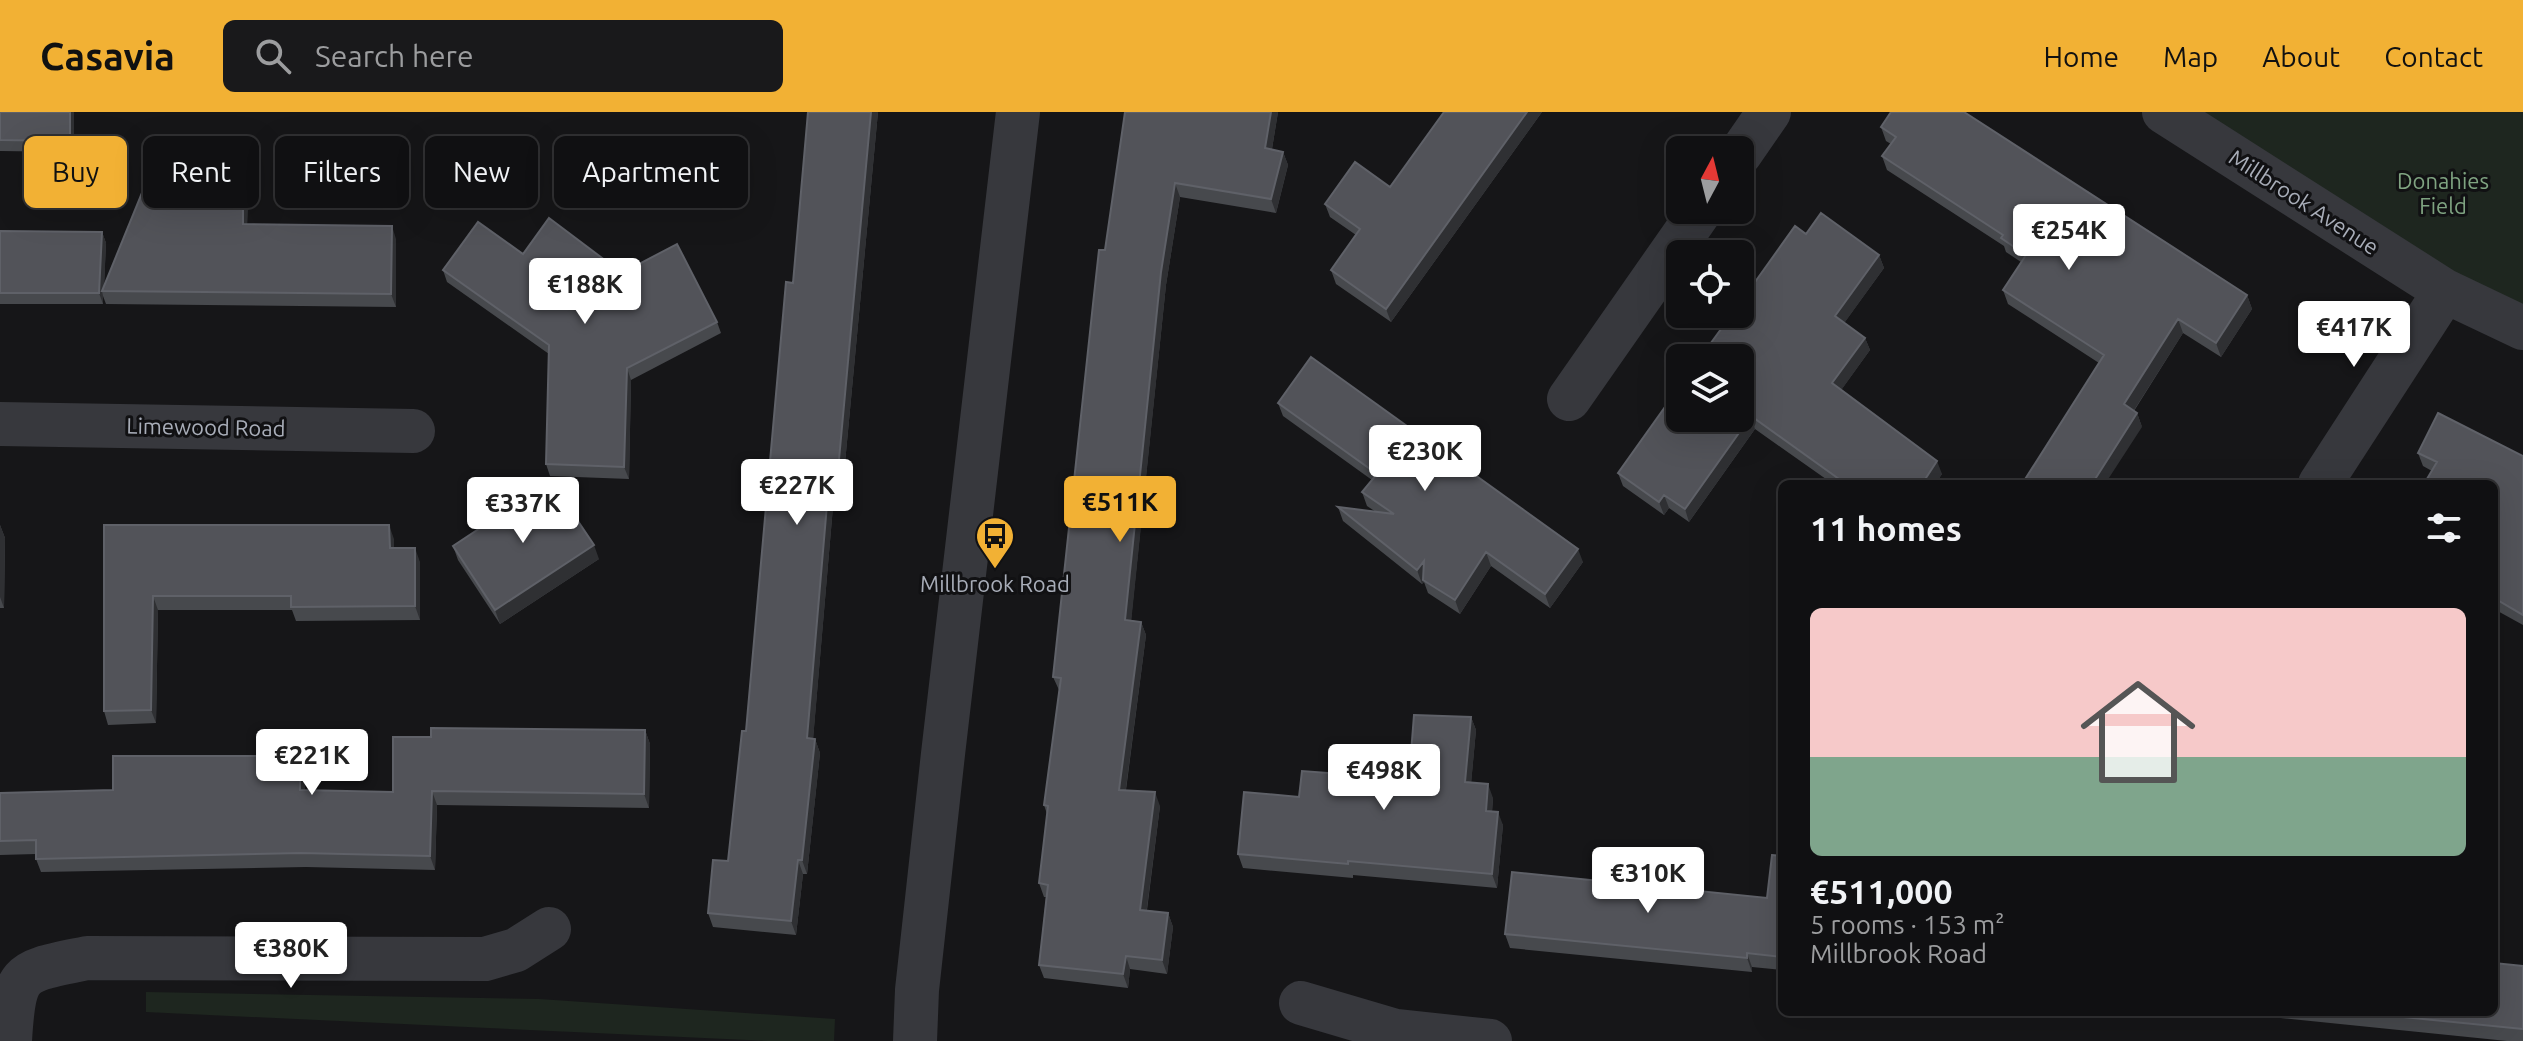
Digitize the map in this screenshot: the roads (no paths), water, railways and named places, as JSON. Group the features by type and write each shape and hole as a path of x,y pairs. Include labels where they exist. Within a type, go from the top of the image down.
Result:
{"street":[{"path":"915,1041 917,990 941,770 1018,112"},
{"path":"1752,136 1769,112"},
{"name":"Millbrook Avenue","path":"2164,112 2445,291 2523,328"},
{"path":"1569,399 1691,224"},
{"path":"2323,480 2445,291"},
{"name":"Limewood Road","path":"0,424 413,431"},
{"path":"10,1041 14,989 30,970 87,958 485,959 516,950 549,929"},
{"path":"1301,1003 1396,1031 1490,1041"}],"place":[{"name":"Millbrook Road","path":"995,570"}],"park label":[{"name":"Donahies Field","path":"2443,194"}]}
